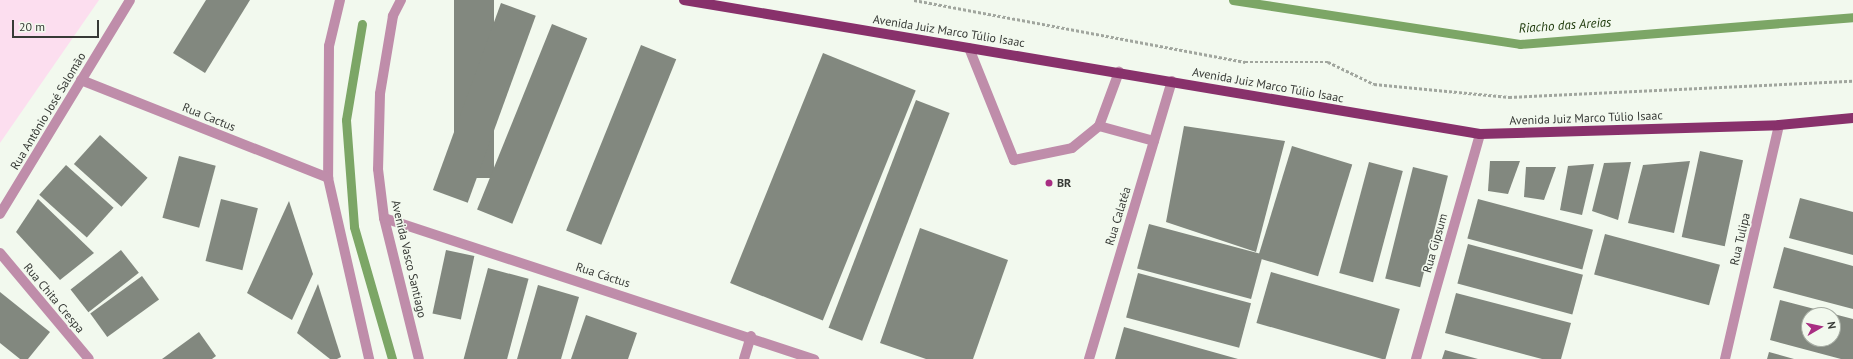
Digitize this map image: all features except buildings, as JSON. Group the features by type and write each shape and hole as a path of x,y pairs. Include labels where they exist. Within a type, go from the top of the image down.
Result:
{"main road":[{"name":"Avenida Juiz Marco Túlio Isaac","path":"684,0 1119,72 1480,134 1779,125 1853,118"}],"street":[{"name":"Rua Antônio José Salomão","path":"0,214 130,0"},
{"path":"340,0 329,46 328,178 369,359"},
{"name":"Avenida Vasco Santiago","path":"401,0 393,16 380,94 378,169 384,218 419,359"},
{"path":"970,48 1014,160 1072,148 1099,126 1119,72"},
{"name":"Rua Cactus","path":"81,80 328,178"},
{"name":"Rua Calatéa","path":"1089,359 1172,81"},
{"name":"Rua Tulipa","path":"1726,359 1779,125"},
{"path":"1099,126 1154,141"},
{"name":"Rua Gipsum","path":"1416,359 1480,134"},
{"name":"Rua Cáctus","path":"384,218 751,336 814,359"},
{"name":"Rua Chita Crespa","path":"0,253 89,359"},
{"path":"744,359 751,336"}],"path":[{"path":"914,0 1245,62 1328,62 1374,84 1509,97 1853,81"}],"shaded area":[{"path":"0,0 99,0 0,143"}],"waterway":[{"name":"Riacho das Areias","path":"1233,0 1520,44 1853,17"},
{"path":"362,24 346,120 354,227 392,359"}],"place":[{"name":"BR","path":"1049,183"}]}
